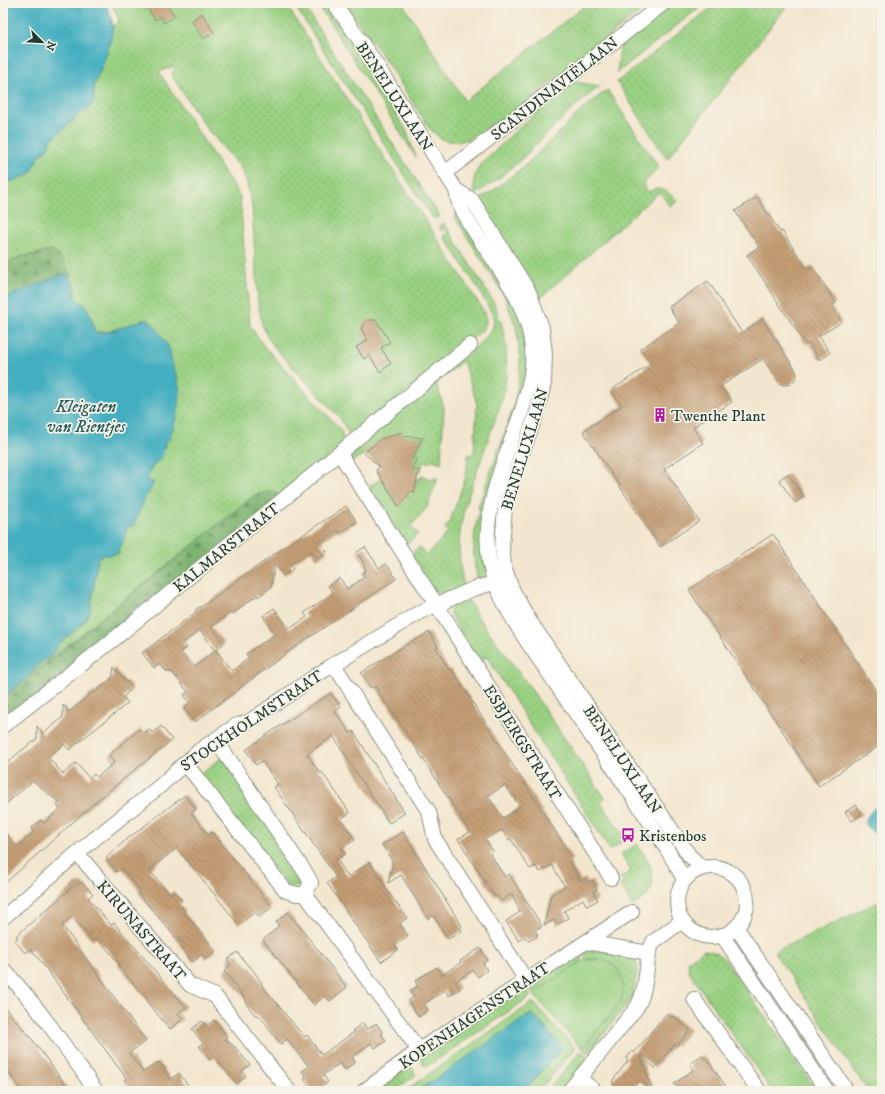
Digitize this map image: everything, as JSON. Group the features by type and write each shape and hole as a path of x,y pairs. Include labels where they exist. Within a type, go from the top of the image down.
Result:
{"street":[{"name":"BENELUXLAAN","path":"334,3 372,58 456,190 472,200 529,292 542,328 545,353 544,383 536,412 511,483 505,507 502,547 504,565 502,581 523,634 653,828 675,862 684,880"},
{"name":"SCANDINAVIËLAAN","path":"445,173 664,3"},
{"name":"KALMARSTRAAT","path":"3,726 113,640 340,454 470,345"},
{"path":"340,454 437,604"},
{"name":"BENELUXLAAN","path":"502,581 510,588 528,620 689,855 702,868"},
{"name":"STOCKHOLMSTRAAT","path":"3,918 77,853 160,786 185,763 235,726 250,721 334,665 420,612 472,589 502,581"},
{"name":"ESBJERGSTRAAT","path":"437,604 611,878"},
{"path":"334,665 430,812 435,839 526,980"},
{"path":"216,740 307,875 311,883 305,894"},
{"path":"185,763 286,891 297,894 305,894"},
{"name":"KIRUNASTRAAT","path":"77,853 190,985 215,996 289,1091"},
{"path":"715,866 727,870 735,875 743,884 746,891 747,903 744,916 736,927 722,935 709,937 698,934 685,925 678,911 677,896 684,880 687,876 702,868 715,866"},
{"path":"305,894 419,1050"},
{"name":"KOPENHAGENSTRAAT","path":"364,1091 419,1050 632,912"},
{"path":"569,1091 637,1007 641,1000 649,953 653,942 682,921"},
{"path":"736,927 847,1091"},
{"path":"722,935 827,1091"},
{"path":"586,942 649,953"},
{"path":"3,969 18,985 69,1051 96,1091"},
{"path":"694,999 760,1091"},
{"path":"579,1078 595,1091"}],"green space":[{"path":"111,3 285,3 478,302 484,312 486,323 482,330 458,351 452,349 446,353 448,358 351,437 340,418 276,349 267,336 262,324 258,303 252,207 243,172 207,129 172,76 171,74 175,70 173,66 159,72 232,182 240,197 250,326 264,346 337,426 342,433 343,444 280,498 251,498 25,679 38,665 52,655 65,638 78,629 90,612 98,558 103,554 118,554 127,527 134,524 153,482 147,481 148,473 161,457 164,445 168,440 177,415 179,390 169,348 155,326 148,319 107,332 100,331 96,333 91,316 87,309 75,298 76,288 69,278 71,274 21,257 3,264 3,183 30,174 40,155 47,149 51,140 75,119 78,114 87,109 95,90 94,85 105,59 113,27 119,20"},
{"path":"293,3 302,3 440,217 435,218 431,216"},
{"path":"317,3 324,3 406,130 416,157"},
{"path":"344,3 402,3 465,101 588,3 651,3 512,113 468,139 459,142 441,139 430,129 380,52"},
{"path":"674,3 705,3 617,73 620,46"},
{"path":"717,3 789,3 667,159 617,82"},
{"path":"575,82 600,86 571,110 501,177 475,194 474,178 481,164 523,124"},
{"path":"608,91 659,168 643,184 645,188 649,192 657,189 664,190 678,201 670,206 659,192 539,299 478,200 494,190 528,163 582,110 603,93"},
{"path":"460,212 518,306 529,364 500,463 487,569 484,576 478,580 474,562 474,536 480,509 478,508 514,406 519,378 520,355 516,327 504,295 454,216"},
{"path":"444,223 493,301 502,325 506,345 507,372 503,397 465,505 459,546 460,566 464,586 441,594 436,592 413,557 414,551 419,548 421,548 426,555 448,532 445,528 450,521 466,476 468,455 474,454 477,404 463,361 436,383 444,408 441,463 433,460 426,463 423,462 421,471 413,470 415,459 412,458 423,438 403,437 402,432 351,462 350,457 353,450 478,345 492,329 494,322 487,305 444,236 448,232 445,228 441,231 440,226"},
{"path":"53,250 61,258 65,265 68,271 67,276 63,274 3,299 3,264 21,257"},
{"path":"423,475 429,479 438,478 427,507 411,526 418,534 408,543 403,542 368,487 381,479 399,507 409,490 414,492 417,479 420,479"},
{"path":"273,491 280,498 3,722 3,698 251,498 258,494"},
{"path":"465,599 469,601 480,620 529,686 605,798 600,802 626,839 610,850 487,657 478,661 450,613 452,606"},
{"path":"223,757 303,880 299,886 290,888 199,774"},
{"path":"637,844 651,868 653,882 647,895 642,900 632,905 620,885 624,883 621,878 631,871 621,854"},
{"path":"882,900 882,1091 868,1091 774,952"},
{"path":"589,950 602,951 633,958 638,967 632,998 588,1053 583,1047 621,1001 595,959 586,960 582,954"},
{"path":"704,950 716,953 726,961 817,1091 772,1091 689,972 688,961"},
{"path":"579,955 582,959 581,962 535,993 532,993 528,987"},
{"path":"595,959 610,964 619,972 622,978 623,993 621,1001 582,1049 533,994 581,962"},
{"path":"525,987 530,997 428,1066 425,1066 420,1058"},
{"path":"533,1002 575,1048 539,1091 525,1091 562,1047 533,1014 521,1020 418,1091 404,1091"},
{"path":"579,1052 582,1052 588,1057 560,1091 547,1091"},
{"path":"411,1065 416,1075 394,1091 375,1091"}],"water":[{"path":"3,3 105,3 113,26 107,51 94,85 94,98 91,106 78,114 75,119 51,140 47,149 40,155 30,174 4,184 3,183"},
{"name":"Kleigaten van Rientjes","path":"63,274 67,276 71,274 69,278 76,288 75,298 87,309 91,316 96,333 107,333 146,319 155,326 169,348 173,368 177,377 180,392 177,415 170,438 165,443 162,458 153,465 147,479 148,482 154,482 150,491 145,497 134,524 132,527 129,525 127,527 123,542 117,554 103,555 98,558 90,612 84,622 61,642 52,655 38,665 25,679 3,698 3,299"},
{"path":"882,805 882,842 865,823 873,809"},
{"path":"533,1014 562,1047 525,1091 418,1091 521,1020"}],"building":[{"path":"157,3 166,3 175,16 164,23 160,17 155,20 148,9"},
{"path":"202,13 214,33 203,39 192,21"},
{"path":"757,197 807,269 812,266 836,303 831,306 842,322 819,336 830,353 820,360 809,343 806,345 747,255 759,247 735,211"},
{"name":"Twenthe Plant","path":"708,281 742,333 762,319 795,369 797,375 791,384 781,384 763,359 721,386 732,402 693,427 703,443 664,469 699,521 660,547 583,431 622,406 611,390 651,364 640,349 679,323 669,307"},
{"path":"368,320 376,320 390,342 381,348 391,364 380,372 369,355 364,359 356,347 368,340 361,329 364,323"},
{"path":"402,432 403,436 423,438 412,458 416,459 413,470 419,470 414,492 411,491 399,507 376,470 380,467 364,453 381,439"},
{"path":"788,474 804,497 795,503 779,480"},
{"path":"346,506 357,522 339,533 338,530 320,542 327,552 317,559 311,551 290,565 293,569 284,575 275,564 271,587 258,597 257,595 232,614 231,612 211,627 224,643 216,650 232,671 249,658 246,654 275,634 263,616 274,608 289,629 307,617 304,613 333,593 328,586 340,578 347,589 365,577 362,573 366,571 357,552 365,547 379,568 386,564 396,579 289,651 195,722 184,708 190,703 184,695 188,692 172,672 166,671 160,664 154,668 142,653 196,612 196,609","holes":["200,630 215,651 194,667 181,652 187,648 183,643"]},
{"path":"773,534 882,700 882,744 819,786 689,590"},
{"path":"429,632 438,647 436,648 449,670 451,669 457,678 573,859 569,862 581,881 585,878 588,883 592,880 597,889 593,891 598,900 587,906 583,899 564,911 568,918 557,925 554,920 544,925 551,895 565,887 552,865 540,872 536,866 530,869 511,839 509,840 502,830 485,839 493,851 490,854 505,877 509,874 542,926 535,930 538,935 536,935 537,937 528,941 525,937 519,941 506,921 520,912 512,894 501,901 497,895 495,897 458,839 470,832 387,703 386,704 375,686 371,688 361,673","holes":["505,785 520,807 503,818 488,796"]},
{"path":"114,667 125,681 128,682 133,688 123,697 128,703 69,750 64,744 48,757 63,774 76,763 89,778 94,774 97,777 114,763 109,755 140,729 144,733 149,729 152,733 161,726 172,740 99,799 3,885 3,830 17,847 34,832 31,829 41,820 44,823 60,809 57,805 60,803 33,781 3,806 3,768 17,754 37,739 37,726 43,734 63,717 63,705 69,712 112,678"},
{"path":"331,693 341,707 335,711 350,733 353,731 405,813 389,823 333,736 307,754 320,773 322,772 350,813 341,819 355,840 341,848 345,854 337,859 348,877 370,862 384,886 407,918 400,923 408,936 395,945 398,950 381,962 327,883 336,877 274,787 278,784 262,761 256,765 246,750 269,733"},
{"path":"185,795 196,809 191,813 209,835 212,832 272,907 259,917 255,912 239,925 177,848 149,870 170,894 173,891 182,900 179,904 185,911 184,912 216,951 206,959 202,954 193,962 179,945 181,944 138,893 140,891 122,868 117,872 106,858 126,840"},
{"path":"856,805 862,814 852,821 845,812"},
{"path":"403,832 462,926 460,928 462,931 448,939 433,915 428,919 401,875 388,883 393,862 382,845"},
{"path":"82,882 93,894 88,898 111,925 114,923 186,1007 178,1013 183,1019 170,1029 147,1002 148,1001 118,965 119,964 104,945 102,945 96,938 93,941 72,917 62,925 146,1041 129,1053 143,1072 159,1062 171,1079 179,1073 192,1091 133,1091 124,1080 126,1078 31,949 25,953 15,941 18,938 16,936 77,883 79,884"},
{"path":"288,912 347,987 330,1001 325,996 314,1005 263,940 279,926 276,922"},
{"path":"480,948 488,960 483,963 487,970 478,977 473,970 455,982 460,989 449,996 445,990 424,1004 428,1010 419,1017 408,1001 414,997 410,991 418,986 415,981 437,967 442,975"},
{"path":"237,952 248,966 250,966 262,983 261,984 304,1037 307,1035 322,1055 354,1032 353,1030 363,1023 367,1030 376,1023 383,1033 381,1034 386,1041 375,1048 371,1043 352,1057 355,1062 345,1070 340,1063 323,1075 328,1082 318,1090 316,1087 312,1090 304,1079 306,1077 302,1071 309,1067 287,1039 281,1044 267,1027 268,1026 258,1015 255,1015 247,1005 246,1000 224,971 231,965 227,960"},
{"path":"3,1005 29,1035 70,1091 22,1091 3,1064"},
{"path":"666,1014 672,1018 673,1016 690,1030 677,1046 675,1044 655,1068 640,1055 653,1091 639,1081 631,1091 621,1091 613,1084 614,1083 612,1081 628,1061 626,1059 632,1051 634,1053"},
{"path":"214,1020 227,1037 225,1039 236,1048 250,1065 242,1071 246,1076 237,1084 214,1057 210,1060 199,1046 203,1043 192,1029 202,1021 206,1026"},
{"path":"702,1055 705,1059 706,1058 729,1091 681,1091 674,1084 693,1070 690,1064"}],"place":[{"name":"Twenthe Plant","path":"660,415"},
{"name":"Kristenbos","path":"628,835"}]}
